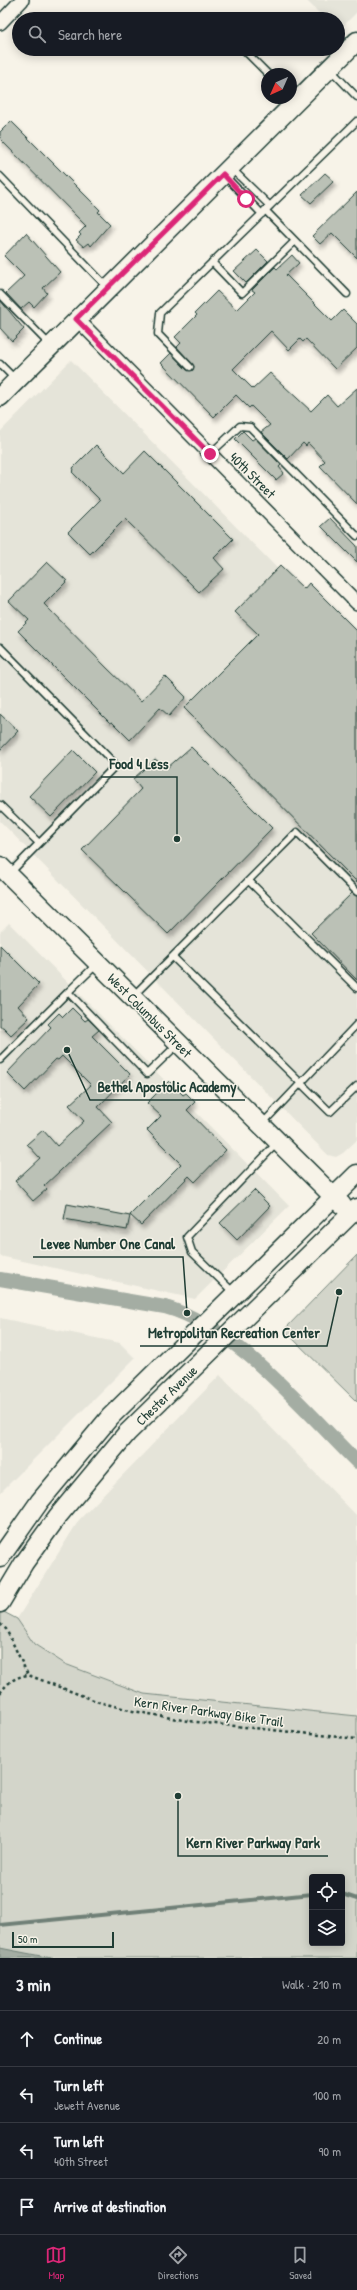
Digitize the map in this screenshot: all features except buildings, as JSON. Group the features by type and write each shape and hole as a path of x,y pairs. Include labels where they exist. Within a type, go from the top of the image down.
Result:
{"main road":[{"path":"345,53 357,41"},
{"path":"297,96 341,56"},
{"path":"0,397 50,345 226,170 289,104"},
{"name":"West Columbus Street","path":"4,870 334,1197 354,1211"},
{"name":"Chester Avenue","path":"0,1558 40,1502 70,1464 110,1418 185,1342 357,1174"},
{"name":"Chester Avenue","path":"0,1603 24,1563 88,1479 127,1433 354,1211"}],"street":[{"path":"0,23 22,0"},
{"name":"40th Street","path":"76,319 357,603"}],"lane":[{"path":"250,56 262,68"},
{"path":"329,68 357,97"},
{"path":"190,367 158,334 160,313 357,121"},
{"path":"226,170 266,210"},
{"path":"226,170 347,294"},
{"path":"0,176 108,288"},
{"path":"212,262 242,292 295,241"},
{"path":"0,294 50,345"},
{"path":"0,364 16,381"},
{"path":"210,454 240,426 250,427 357,536"},
{"path":"0,647 116,765 39,843 4,870"},
{"path":"0,805 39,843"},
{"path":"132,997 297,832 357,892"},
{"path":"249,881 357,988"},
{"path":"173,957 330,1112 357,1086"},
{"path":"0,1060 98,963"},
{"path":"68,992 147,1074 179,1044"},
{"path":"261,1125 357,1024"},
{"path":"233,1296 192,1252 187,1238 278,1142"}],"path":[{"path":"0,1624 6,1629 28,1675 18,1677 8,1682 0,1693"},
{"name":"Kern River Parkway Bike Trail","path":"28,1675 99,1702 133,1711 188,1721 357,1739"}],"shaded area":[{"path":"306,0 357,0 357,12 345,24 345,12 318,12"},
{"path":"71,360 357,649 357,1140 343,1153 336,1157 328,1155 0,821 0,432"},
{"path":"9,923 289,1206 195,1299 0,1256 0,932"},
{"path":"357,1255 357,1402 284,1330"},
{"path":"0,1318 120,1343 135,1358 0,1493"},
{"path":"220,1375 357,1516 357,1716 144,1694 65,1664 34,1644 17,1619 79,1520"},
{"path":"0,1610 17,1619 34,1644 65,1664 144,1694 357,1716 357,1958 0,1958"},
{"path":"0,1948 51,1958 0,1958"}],"waterway":[{"path":"0,1279 165,1307 192,1317 218,1332 268,1372 357,1462"},
{"path":"0,1925 309,1894"},
{"path":"345,1895 357,1899"}],"place":[{"name":"Food 4 Less","path":"177,839"},
{"name":"Bethel Apostolic Academy","path":"67,1050"},
{"name":"Metropolitan Recreation Center","path":"339,1292"},
{"name":"Levee Number One Canal","path":"187,1313"},
{"name":"Kern River Parkway Park","path":"178,1796"}],"route":[{"path":"210,454 76,319 223,174 246,199"}]}
